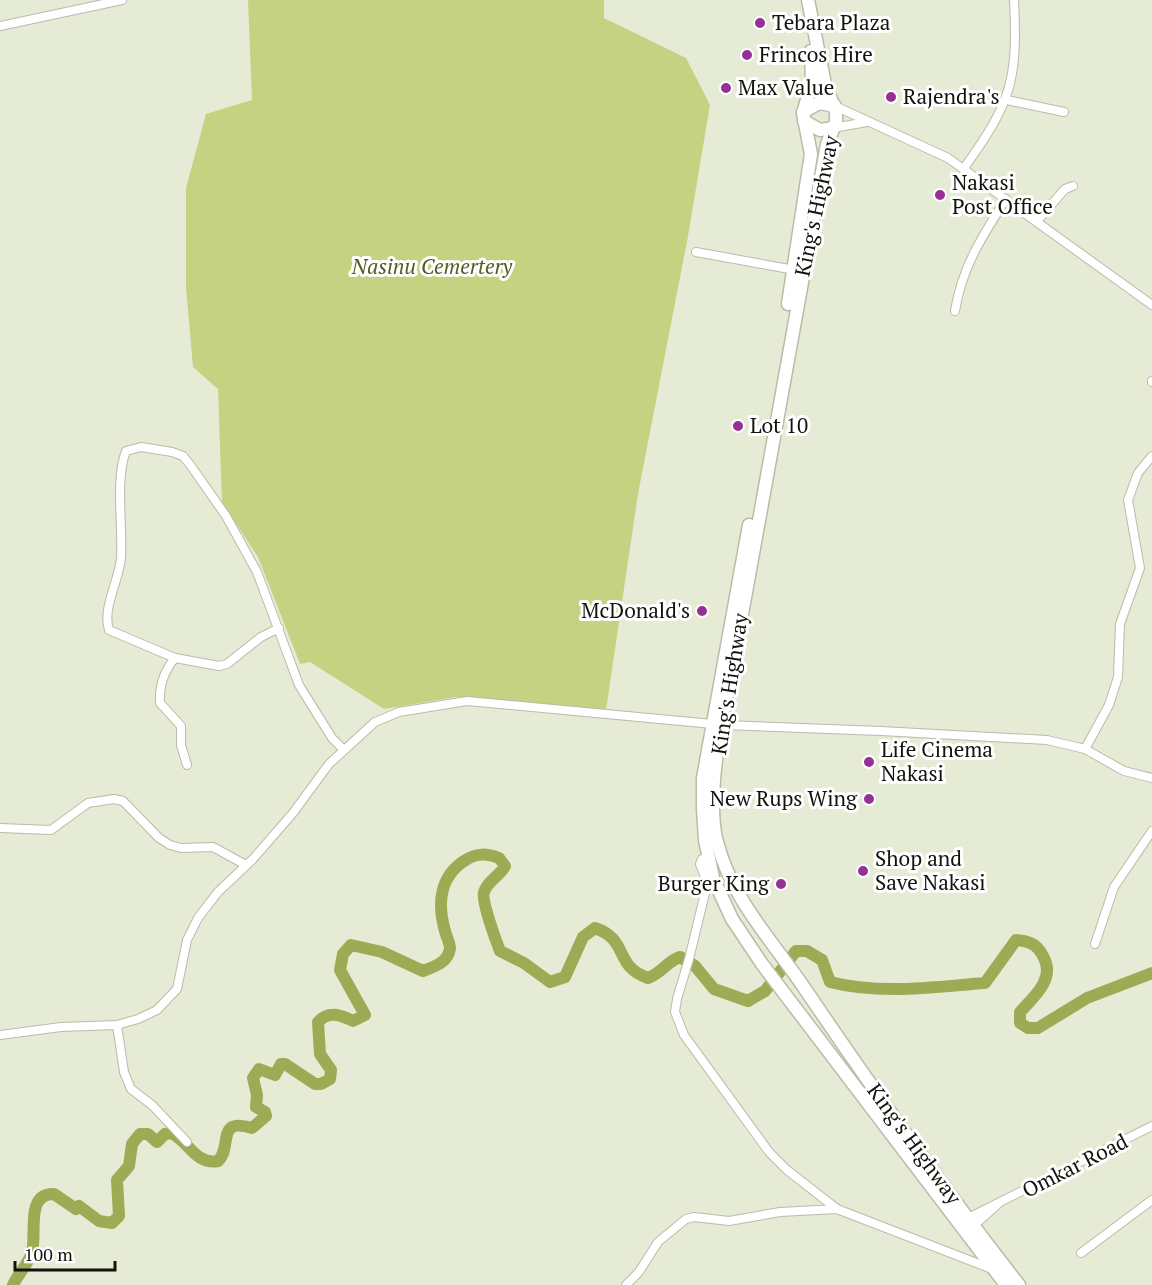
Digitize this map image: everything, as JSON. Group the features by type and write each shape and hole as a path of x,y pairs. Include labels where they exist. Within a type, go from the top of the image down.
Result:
{"highway":[{"name":"King's Highway","path":"799,0 813,65 812,83 803,117 811,154 795,270 718,725 713,799 716,838 732,884 747,912 801,983 845,1051 967,1224 1006,1285"},
{"name":"King's Highway","path":"808,0 825,84 835,106 836,122 827,144 718,725 704,778 703,809 708,857 713,878 732,919 762,964 967,1224 1019,1285"},
{"path":"833,128 820,130 803,117 819,102 835,106"}],"street":[{"path":"0,26 122,0"},
{"path":"964,168 989,133 1007,100 1015,66 1014,0"},
{"path":"1007,100 1064,112"},
{"path":"835,106 914,140 964,168 1152,305"},
{"path":"833,128 868,122"},
{"path":"1037,221 1065,189 1073,186"},
{"path":"955,311 962,276 971,254 1006,199"},
{"path":"696,252 795,270"},
{"path":"279,628 261,637 227,664 219,666 175,658 117,636 109,630 107,617 121,559 121,469 126,451 130,448 141,447 183,456 226,516 252,563 279,628 299,685 332,738 343,749"},
{"path":"1085,749 1109,705 1118,677 1120,624 1140,568 1128,500 1138,473 1152,456"},
{"path":"175,658 168,666 161,683 160,703 181,726 181,745 186,765"},
{"path":"0,1035 61,1027 117,1026 157,1010 177,989 187,940 198,918 218,892 293,813 328,764 343,749 375,722 399,712 467,701 718,725 881,730 1047,741 1085,749 1124,771 1152,778"},
{"path":"0,828 51,830 88,804 114,799 123,801 159,838 171,845 181,848 213,847 246,865"},
{"path":"1095,944 1114,887 1152,831"},
{"path":"708,857 702,859 700,864 706,882 675,1012 684,1035 769,1152 787,1170 837,1209 994,1269"},
{"path":"117,1026 124,1072 131,1089 152,1105 187,1142"},
{"name":"Omkar Road","path":"967,1224 986,1207 998,1204 1152,1126"},
{"path":"1081,1253 1152,1200"},
{"path":"626,1285 639,1272 658,1242 686,1218 729,1221 780,1212 837,1209"}],"green space":[{"name":"Nasinu Cemertery","path":"248,0 604,0 604,18 686,58 710,105 688,236 638,494 606,710 456,697 384,709 310,662 300,664 258,557 222,502 218,389 193,367 186,287 186,188 206,114 252,100"}],"waterway":[{"path":"13,1285 32,1252 36,1207 39,1200 45,1196 54,1194 76,1209 79,1206 99,1221 112,1223 119,1216 117,1180 129,1166 132,1144 140,1134 148,1134 157,1142 165,1134 171,1133 203,1159 218,1161 229,1130 241,1126 252,1128 266,1116 265,1112 256,1107 257,1095 253,1078 259,1069 275,1075 281,1064 285,1064 315,1084 321,1084 330,1079 331,1070 320,1054 318,1022 331,1015 353,1021 365,1015 340,970 343,954 351,945 382,952 423,971 440,963 447,957 450,948 441,910 445,883 456,867 468,858 477,855 499,858 505,866 484,892 489,921 500,951 524,963 550,982 565,977 583,937 595,928 613,939 625,960 637,973 648,978 680,957 695,966 714,989 748,1001 765,991 796,951 807,951 822,960 830,982 868,988 907,989 985,983 1016,940 1025,941 1041,952 1047,972 1042,986 1020,1012 1020,1023 1028,1028 1038,1028 1087,998 1152,973"}],"place":[{"name":"Tebara Plaza","path":"760,23"},
{"name":"Frincos Hire","path":"747,55"},
{"name":"Max Value","path":"726,88"},
{"name":"Rajendra's","path":"891,97"},
{"name":"Nakasi Post Office","path":"940,195"},
{"name":"Lot 10","path":"738,426"},
{"name":"McDonald's","path":"702,611"},
{"name":"Life Cinema Nakasi","path":"869,762"},
{"name":"New Rups Wing","path":"869,799"},
{"name":"Shop and Save Nakasi","path":"863,871"},
{"name":"Burger King","path":"781,884"}]}
